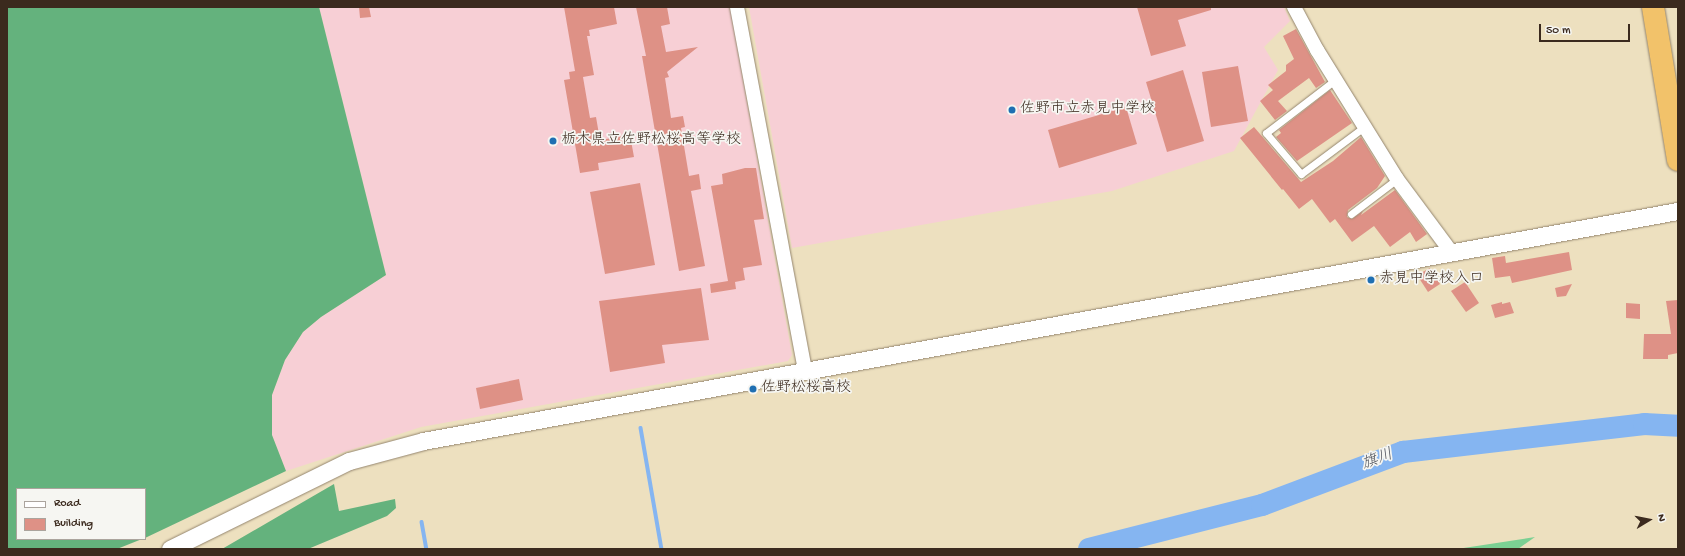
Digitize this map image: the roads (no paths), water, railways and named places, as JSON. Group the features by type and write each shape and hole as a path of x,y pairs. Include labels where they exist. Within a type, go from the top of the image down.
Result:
{"highway":[{"path":"1653,7 1678,160"}],"street":[{"path":"737,7 805,371"},
{"path":"1294,7 1335,80 1397,179 1452,253"},
{"path":"170,549 312,477 349,461 384,450 571,412 805,371 1678,212"}],"lane":[{"path":"1335,80 1266,133 1301,174 1364,126"},
{"path":"1351,214 1397,179"}],"waterway":[{"name":"旗川","path":"1089,549 1262,505 1403,452 1644,424 1678,426"},
{"path":"641,428 662,549"},
{"path":"422,522 427,549"}],"place":[{"name":"佐野市立赤見中学校","path":"1012,110"},
{"name":"栃木県立佐野松桜高等学校","path":"553,141"},
{"name":"赤見中学校入口","path":"1371,280"},
{"name":"佐野松桜高校","path":"753,389"}]}
